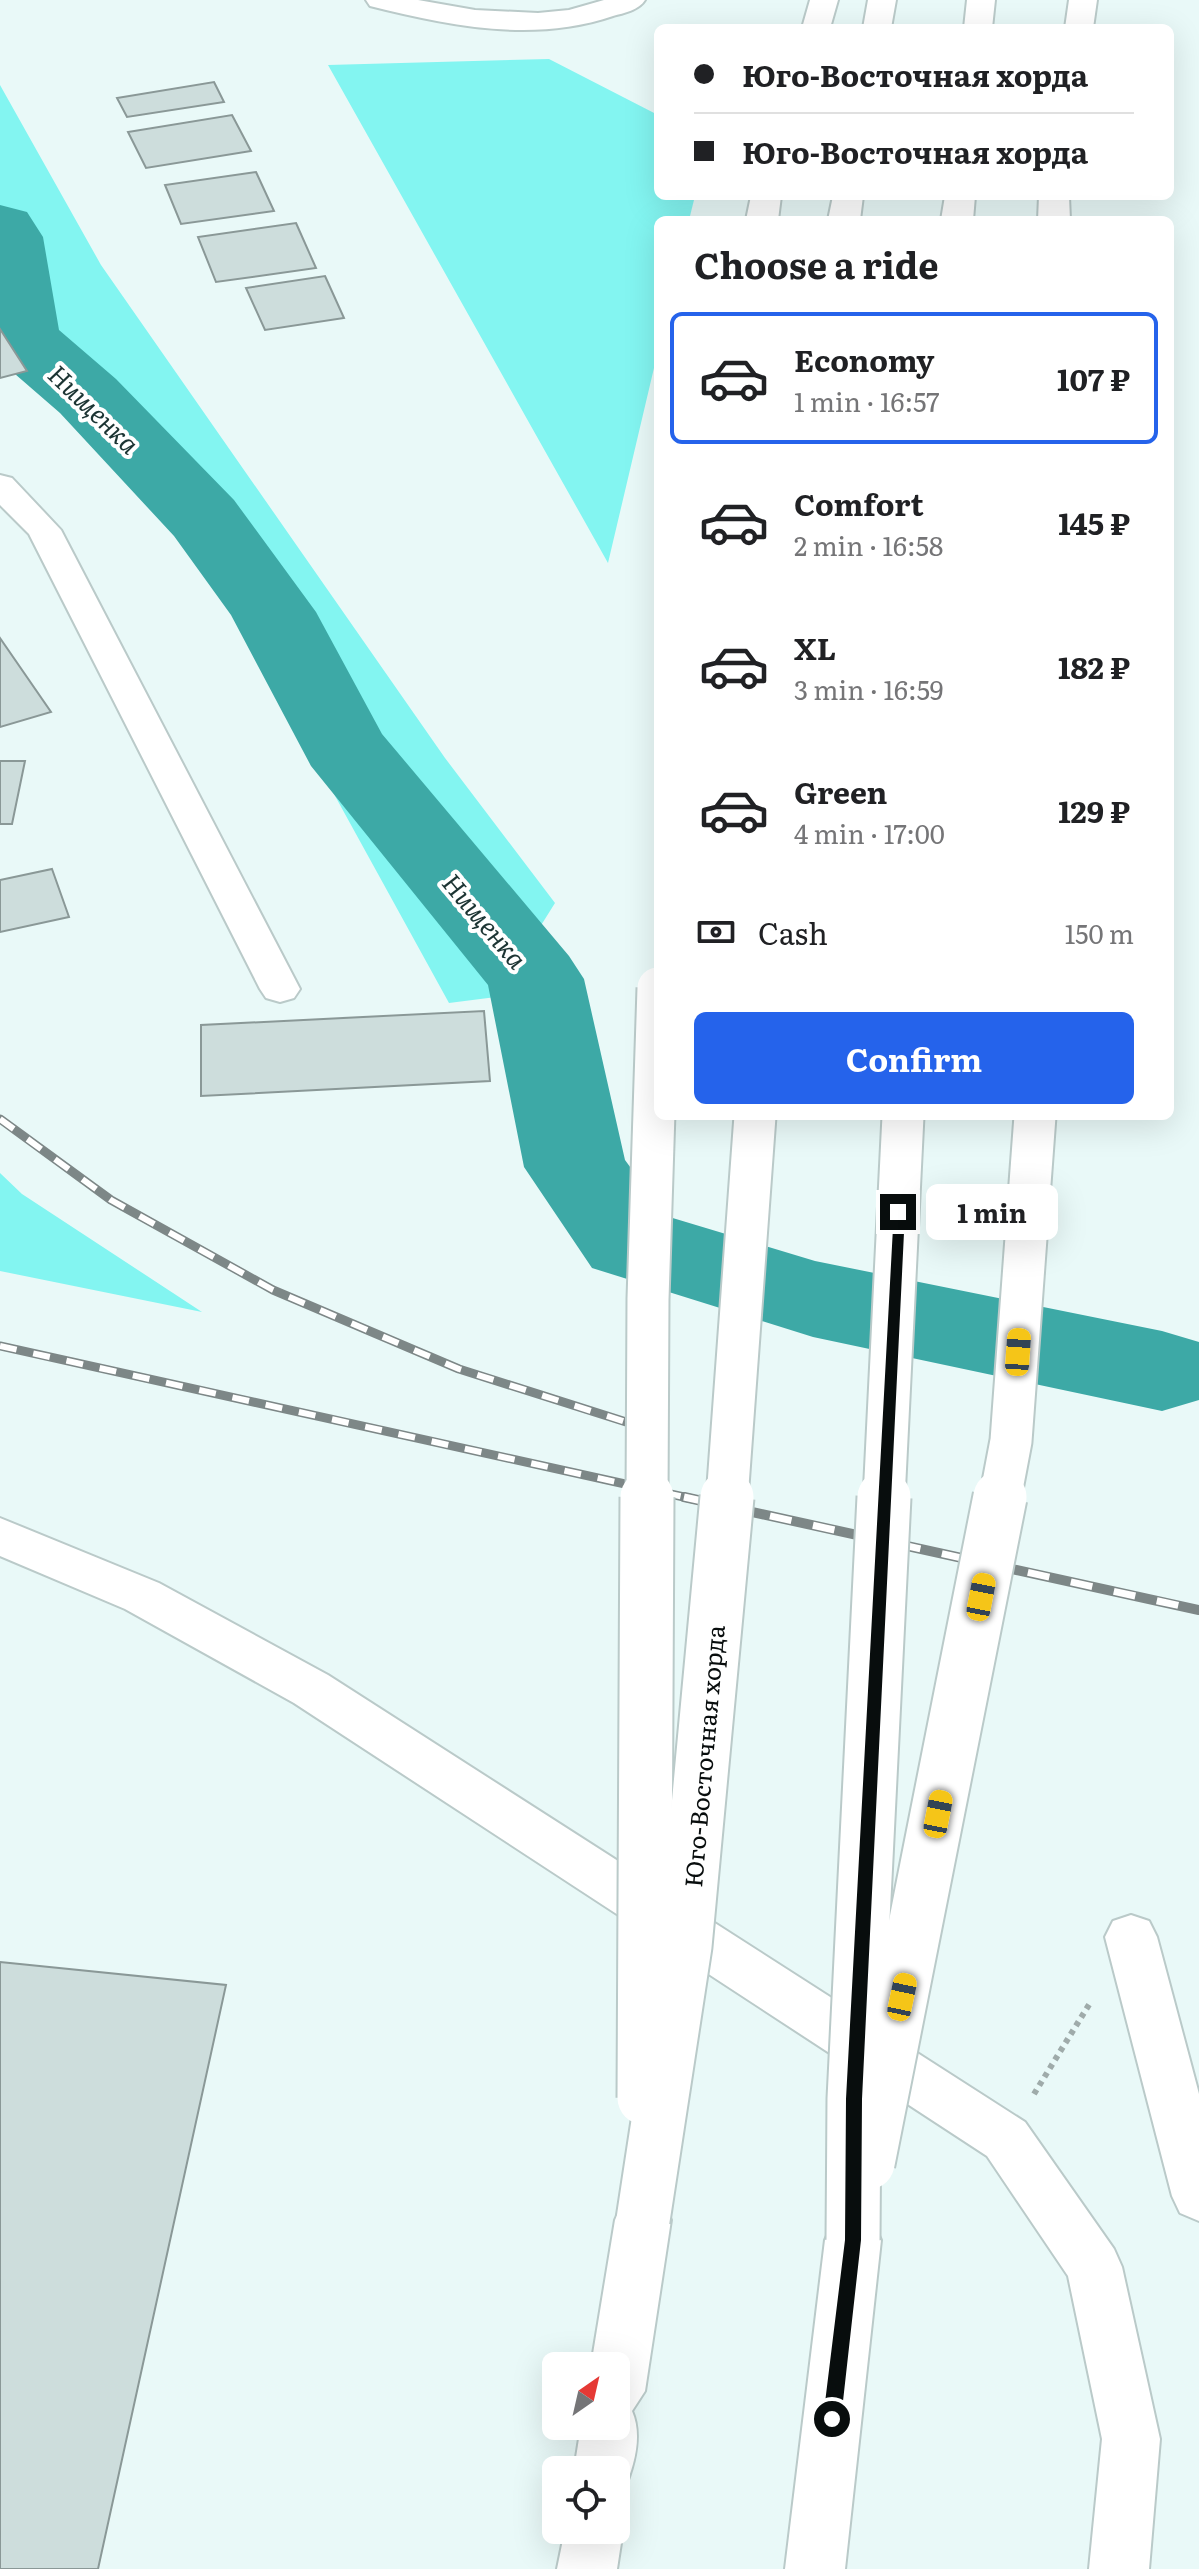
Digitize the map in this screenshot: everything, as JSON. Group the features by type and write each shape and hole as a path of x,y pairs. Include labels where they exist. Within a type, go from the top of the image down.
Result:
{"main road":[{"path":"380,0 501,24 560,21 608,10 631,0"},
{"path":"817,24 824,0"},
{"path":"878,24 882,0"},
{"path":"978,24 981,0"},
{"path":"1080,24 1083,0"},
{"path":"0,485 44,530 280,989"},
{"path":"643,2220 648,1315 654,1119"},
{"name":"Юго-Восточная хорда","path":"622,2352 670,2075 701,1801 755,1120"},
{"path":"853,2240 854,2099 903,1120"},
{"path":"815,2569 853,2240 1011,1441 1035,1120"},
{"path":"0,1536 142,1596 311,1689 1006,2139 1094,2267 1131,2439 1119,2569"},
{"path":"1131,1937 1199,2196"},
{"path":"587,2569 591,2544"}],"path":[{"path":"1029,2102 1131,1937"}],"shaded area":[{"path":"549,59 654,113 654,200 694,200 690,216 654,216 654,368 608,563 328,65"},
{"path":"0,85 101,265 445,758 555,903 496,997 449,1003 225,596 0,269"},
{"path":"0,1173 22,1194 202,1312 0,1271"}],"building":[{"path":"214,82 224,102 127,117 117,98"},
{"path":"232,115 251,151 146,168 128,132"},
{"path":"256,172 274,211 181,224 165,185"},
{"path":"296,223 316,268 216,282 198,237"},
{"path":"325,276 344,318 265,330 246,288"},
{"path":"0,329 27,371 0,378"},
{"path":"0,638 51,712 0,727"},
{"path":"0,761 25,761 12,824 0,824"},
{"path":"52,869 69,917 0,932 0,880"},
{"path":"484,1011 490,1081 201,1096 201,1025"},
{"path":"0,1962 226,1985 98,2569 0,2569"}],"waterway":[{"name":"Нищенка","path":"0,228 5,237 21,338 88,396 204,518 273,612 343,746 447,868 535,979 575,1167 629,1242 813,1299 1162,1371"}],"railway":[{"path":"0,1119 111,1200 273,1290 459,1369 664,1434"},
{"path":"0,1346 693,1499"},
{"path":"684,1497 1199,1610"}],"route":[{"path":"832,2419 853,2240 854,2099 898,1212"}]}
